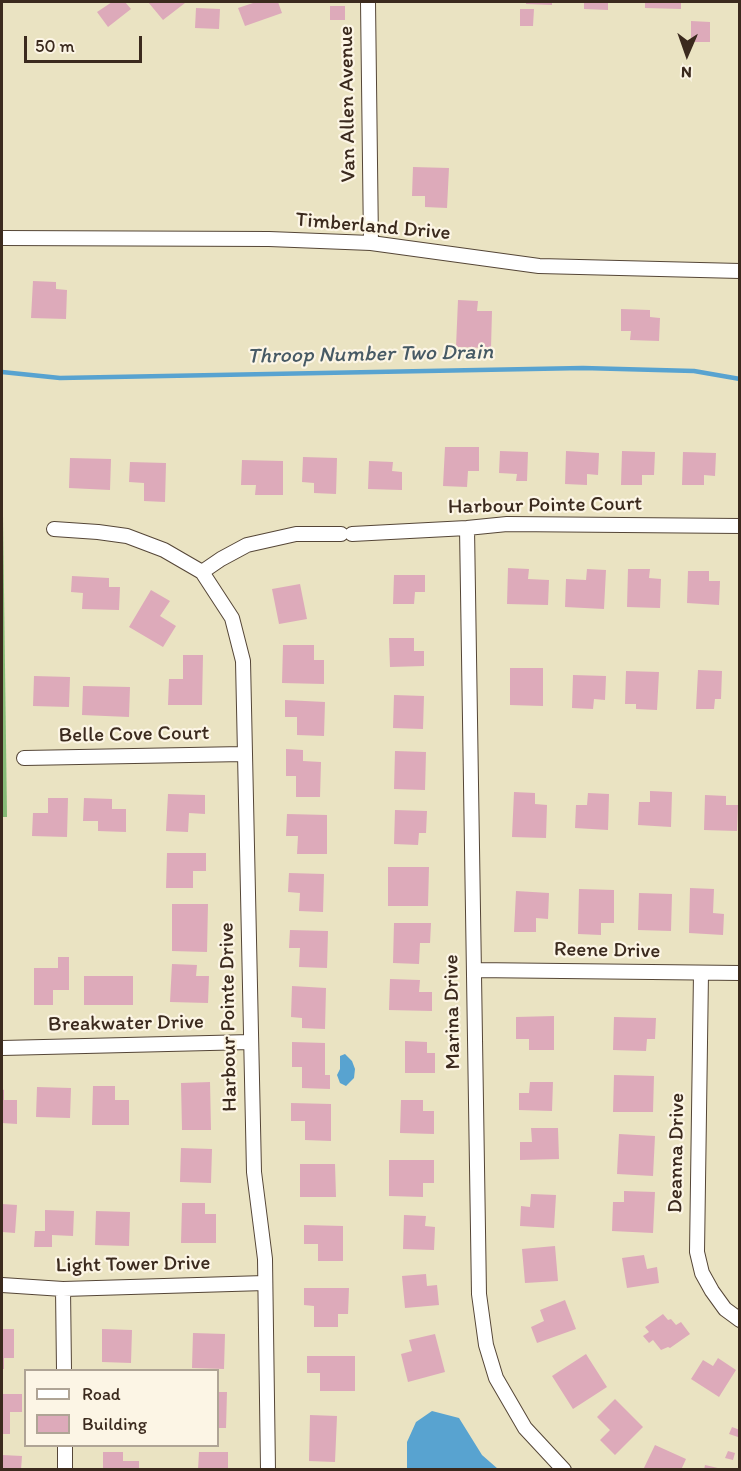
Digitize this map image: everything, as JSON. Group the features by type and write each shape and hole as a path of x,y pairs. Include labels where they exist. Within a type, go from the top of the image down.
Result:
{"street":[{"name":"Van Allen Avenue","path":"368,2 371,243"},
{"name":"Timberland Drive","path":"2,238 258,239 371,243 538,266 740,271"},
{"name":"Harbour Pointe Court","path":"202,572 247,545 296,534 346,534 528,524 740,526"},
{"name":"Marina Drive","path":"467,528 478,1294 486,1345 496,1378 525,1428 564,1470"},
{"path":"54,529 127,536 164,550 202,572"},
{"name":"Harbour Pointe Drive","path":"202,572 232,618 243,669 254,1172 265,1259 268,1470"},
{"name":"Belle Cove Court","path":"24,758 244,754"},
{"name":"Reene Drive","path":"474,970 740,973"},
{"name":"Deanna Drive","path":"701,973 697,1252 702,1273 712,1291 725,1309 740,1320"},
{"name":"Breakwater Drive","path":"2,1048 251,1042"},
{"name":"Light Tower Drive","path":"2,1285 63,1289 265,1283"},
{"path":"63,1289 64,1369"},
{"path":"64,1447 65,1470"}],"green space":[{"path":"2,440 7,817 2,817"}],"water":[{"path":"345,1054 352,1061 355,1069 354,1078 346,1086 340,1083 337,1075 340,1069 340,1056"},
{"path":"432,1411 459,1418 482,1455 498,1469 407,1469 407,1442 416,1422"}],"building":[{"path":"112,2 125,2 131,9 108,27 97,12"},
{"path":"148,2 184,2 185,3 163,20"},
{"path":"256,2 278,2 282,13 245,26 238,8"},
{"path":"526,2 552,2 552,5 526,4"},
{"path":"584,2 608,2 608,10 584,9"},
{"path":"645,2 681,2 681,9 645,8"},
{"path":"330,6 345,6 345,20 330,20"},
{"path":"196,8 220,9 219,29 195,28"},
{"path":"520,9 534,9 533,26 520,26"},
{"path":"691,21 710,22 710,42 691,42"},
{"path":"413,167 449,168 447,208 425,207 425,196 412,196"},
{"path":"33,281 56,282 56,289 67,290 66,319 31,318"},
{"path":"458,300 478,301 477,311 492,311 491,348 456,347"},
{"path":"621,309 650,310 650,317 660,318 659,341 630,340 631,331 621,331"},
{"path":"445,447 479,447 479,471 468,471 467,487 443,486"},
{"path":"500,451 528,452 527,481 516,481 517,474 499,473"},
{"path":"566,451 599,453 598,475 587,474 587,485 565,484"},
{"path":"622,451 655,452 654,475 642,475 642,485 621,485"},
{"path":"683,452 716,453 715,476 704,475 704,485 682,485"},
{"path":"303,457 337,458 336,494 314,493 314,483 302,482"},
{"path":"70,458 111,459 110,490 69,488"},
{"path":"242,460 283,461 283,495 255,495 256,485 241,485"},
{"path":"369,461 393,462 392,471 402,472 402,490 368,489"},
{"path":"130,462 166,463 165,502 144,501 144,483 129,482"},
{"path":"508,568 529,569 528,579 549,580 548,605 507,604"},
{"path":"587,569 606,570 604,609 565,607 566,579 586,580"},
{"path":"628,569 650,569 649,578 661,579 660,608 627,607"},
{"path":"688,571 709,571 709,581 720,581 719,605 687,603"},
{"path":"394,575 425,575 425,592 415,592 414,604 393,604"},
{"path":"72,576 109,578 109,587 120,587 119,610 82,609 83,593 71,592"},
{"path":"300,584 307,619 279,624 272,589"},
{"path":"151,590 170,601 160,616 176,626 163,647 129,627"},
{"path":"389,638 414,638 414,651 424,651 424,666 390,667"},
{"path":"283,645 314,645 314,660 324,660 324,684 282,683"},
{"path":"183,655 203,655 202,705 168,705 169,679 183,679"},
{"path":"510,668 543,668 543,706 510,705"},
{"path":"698,670 722,671 721,699 715,699 714,709 696,709"},
{"path":"626,671 659,672 657,710 636,709 636,704 625,704"},
{"path":"573,675 606,676 605,700 594,699 593,709 572,708"},
{"path":"34,676 70,677 69,707 33,706"},
{"path":"83,686 130,687 129,717 82,715"},
{"path":"394,695 424,696 423,729 393,728"},
{"path":"285,700 325,702 324,736 297,735 297,717 285,717"},
{"path":"286,749 303,750 303,761 321,762 320,797 296,797 296,776 286,776"},
{"path":"395,751 426,752 425,790 394,789"},
{"path":"650,791 672,792 671,827 638,825 639,802 650,802"},
{"path":"514,792 535,793 535,804 547,805 546,838 512,837"},
{"path":"588,793 609,794 608,830 575,828 576,805 587,805"},
{"path":"168,794 205,795 205,814 189,813 188,832 166,831"},
{"path":"705,795 726,796 726,805 738,805 737,831 704,830"},
{"path":"48,798 68,798 67,837 32,836 33,813 48,813"},
{"path":"84,798 112,799 112,809 126,809 126,832 98,831 98,821 83,821"},
{"path":"395,810 427,811 426,833 419,833 418,845 394,844"},
{"path":"287,814 327,815 327,854 297,854 298,836 286,836"},
{"path":"167,853 206,853 206,871 193,871 193,888 166,888"},
{"path":"388,867 429,867 428,906 388,906"},
{"path":"289,873 324,874 323,912 299,911 300,893 288,892"},
{"path":"690,888 714,889 713,913 724,914 723,935 689,933"},
{"path":"579,889 614,890 614,923 601,923 601,935 578,934"},
{"path":"516,891 549,893 548,919 536,918 536,932 514,932"},
{"path":"639,893 672,894 671,931 638,930"},
{"path":"172,904 208,904 207,952 172,951"},
{"path":"394,923 431,923 430,943 420,943 419,964 393,963"},
{"path":"290,930 328,931 327,968 299,967 300,948 289,948"},
{"path":"58,957 69,957 69,990 53,990 53,1005 34,1005 34,968 58,968"},
{"path":"172,964 197,965 196,976 209,976 208,1003 170,1002"},
{"path":"84,976 133,976 133,1005 84,1005"},
{"path":"390,979 420,980 419,992 432,992 432,1011 389,1010"},
{"path":"292,986 326,988 325,1029 302,1028 302,1018 291,1017"},
{"path":"554,1016 554,1050 529,1050 529,1039 516,1039 516,1017"},
{"path":"614,1017 656,1018 655,1039 647,1039 646,1051 613,1050"},
{"path":"405,1041 427,1042 427,1053 435,1053 435,1073 405,1073"},
{"path":"292,1042 325,1043 325,1075 330,1075 330,1089 302,1088 302,1067 292,1067"},
{"path":"614,1075 654,1076 653,1112 613,1112"},
{"path":"210,1082 211,1130 182,1130 181,1083"},
{"path":"530,1082 553,1082 552,1111 519,1110 519,1093 529,1093"},
{"path":"93,1086 115,1086 115,1100 129,1100 129,1125 92,1125"},
{"path":"37,1087 71,1088 70,1118 36,1117"},
{"path":"2,1089 4,1100 17,1100 17,1124 2,1123"},
{"path":"401,1100 423,1100 423,1111 434,1111 434,1134 400,1133"},
{"path":"291,1103 331,1104 331,1141 305,1140 305,1121 291,1121"},
{"path":"531,1128 558,1128 559,1159 520,1160 520,1142 532,1142"},
{"path":"619,1134 655,1136 653,1176 617,1174"},
{"path":"181,1148 212,1149 211,1183 180,1182"},
{"path":"389,1160 434,1160 434,1183 423,1183 423,1197 389,1196"},
{"path":"300,1164 335,1164 336,1197 300,1197"},
{"path":"624,1191 655,1192 653,1233 612,1231 613,1202 624,1202"},
{"path":"531,1194 556,1195 554,1228 520,1226 521,1206 530,1207"},
{"path":"182,1203 205,1203 205,1214 216,1214 216,1243 181,1243"},
{"path":"2,1204 17,1205 15,1233 2,1232"},
{"path":"45,1210 74,1211 73,1236 52,1235 52,1247 34,1247 35,1231 45,1231"},
{"path":"96,1211 130,1212 129,1246 95,1245"},
{"path":"404,1215 426,1216 425,1226 435,1227 434,1250 403,1249"},
{"path":"304,1225 343,1226 343,1261 318,1261 318,1244 304,1244"},
{"path":"555,1246 558,1281 525,1283 522,1249"},
{"path":"644,1255 647,1269 657,1267 659,1283 627,1288 622,1258"},
{"path":"426,1274 427,1286 437,1285 439,1305 405,1308 402,1276"},
{"path":"304,1288 349,1288 348,1314 338,1314 338,1327 314,1327 314,1306 304,1305"},
{"path":"565,1300 576,1329 537,1343 531,1327 544,1321 540,1310"},
{"path":"663,1314 676,1325 681,1322 690,1334 670,1348 661,1350 653,1340 649,1343 643,1336 649,1332 645,1327"},
{"path":"2,1329 14,1329 14,1358 4,1358 4,1369 2,1369"},
{"path":"102,1329 132,1330 131,1363 102,1362"},
{"path":"193,1333 225,1334 224,1369 192,1368"},
{"path":"435,1334 445,1372 408,1382 401,1354 412,1351 409,1340"},
{"path":"586,1354 607,1387 573,1409 552,1376"},
{"path":"307,1356 355,1356 355,1391 320,1391 320,1373 307,1373"},
{"path":"718,1358 736,1370 719,1397 691,1379 703,1360 713,1366"},
{"path":"219,1392 227,1392 226,1428 219,1428"},
{"path":"2,1394 22,1394 22,1412 10,1412 10,1434 2,1434"},
{"path":"615,1399 643,1427 615,1455 600,1440 610,1430 597,1417"},
{"path":"310,1415 337,1416 335,1462 309,1461"},
{"path":"732,1427 740,1430 738,1437 729,1434"},
{"path":"655,1445 686,1459 681,1470 643,1470"},
{"path":"728,1451 735,1453 733,1460 725,1458"},
{"path":"103,1452 123,1452 123,1461 139,1461 139,1470 103,1468"},
{"path":"199,1452 228,1452 228,1470 198,1470"},
{"path":"2,1455 22,1456 21,1470 2,1470"},
{"path":"705,1465 722,1469 704,1470"}],"waterway":[{"name":"Throop Number Two Drain","path":"2,372 60,378 583,368 694,371 740,379"}]}
